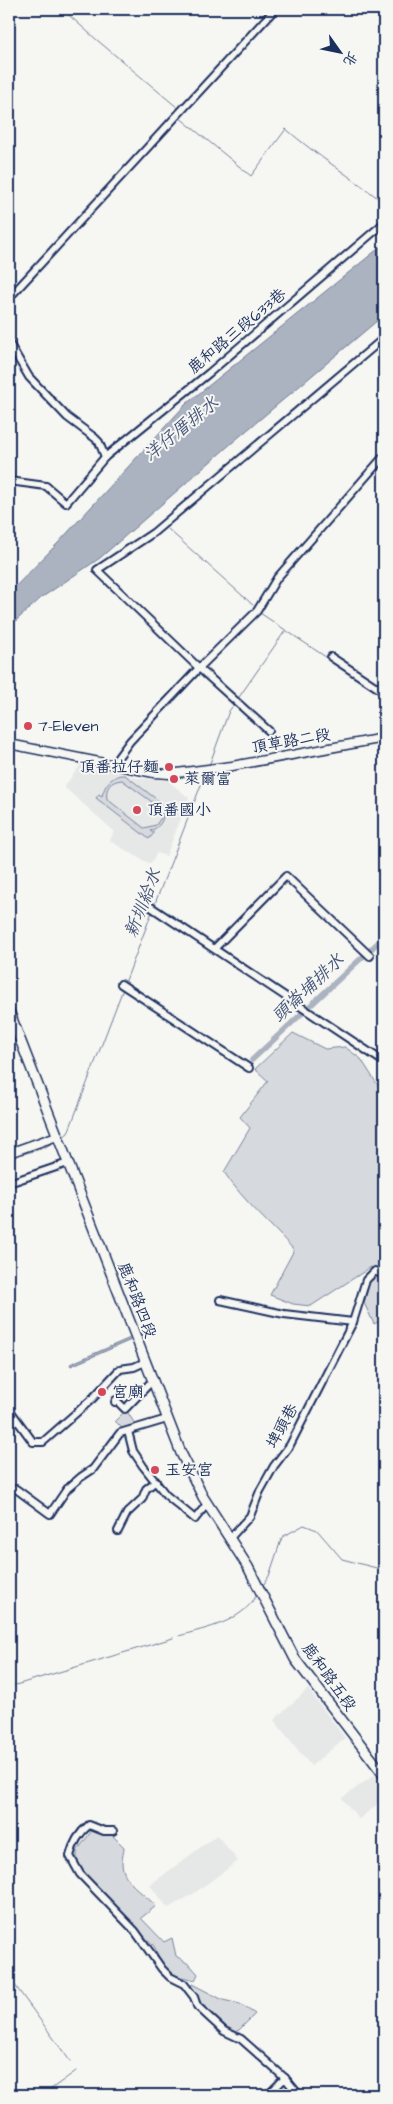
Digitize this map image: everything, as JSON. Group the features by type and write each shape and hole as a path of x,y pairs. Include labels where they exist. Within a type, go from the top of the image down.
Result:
{"main road":[{"name":"鹿和路四段","path":"9,1011 181,1453 207,1504 230,1538 261,1592"},
{"name":"鹿和路五段","path":"261,1592 295,1659 384,1775"}],"street":[{"path":"9,298 275,9"},
{"name":"鹿和路三段633巷","path":"9,472 9,481 46,486 66,503 105,457 209,373 384,223"},
{"path":"269,731 199,668 97,570 153,533 384,338"},
{"path":"9,343 29,377 67,417 99,442 105,457"},
{"path":"113,764 130,741 199,668 257,611 277,578 384,456"},
{"path":"331,657 384,692"},
{"name":"頂草路二段","path":"9,744 161,774 202,770 384,738"},
{"path":"215,948 286,876 367,954"},
{"path":"148,905 384,1062"},
{"path":"121,984 250,1068"},
{"path":"9,1153 57,1136"},
{"path":"9,1183 68,1163"},
{"name":"埤頭巷","path":"230,1538 250,1516 260,1491 274,1466 290,1445 353,1322 366,1280 375,1271 384,1276"},
{"path":"220,1300 284,1314 353,1322"},
{"path":"9,1409 34,1442 43,1442 92,1399 120,1369 134,1367 145,1362"},
{"path":"114,1402 116,1400 125,1409 153,1380"},
{"path":"16,1489 50,1514 67,1489 94,1469 120,1433 167,1419"},
{"path":"128,1431 133,1451 166,1495 195,1519 207,1504"},
{"path":"118,1530 127,1513 142,1499 146,1489 156,1481"},
{"path":"114,1830 104,1831 89,1825 81,1833 72,1846 70,1856 80,1874 135,1931 162,1969 170,1977 184,1984 194,1997 197,2006 224,2031 241,2039 285,2078 300,2095"},
{"path":"268,2095 285,2078"}],"shaded area":[{"name":"頂番國小","path":"82,763 137,778 167,780 189,798 166,856 157,853 150,864 110,841 114,831 64,787"},
{"path":"120,775 125,775 164,805 162,821 158,827 150,831 154,833 149,839 96,798 99,794 102,796 108,783","holes":["122,780 159,807 162,816 156,825 144,828 107,799 108,788 114,782"]},
{"path":"293,1033 325,1049 345,1047 361,1059 384,1095 384,1319 374,1324 364,1303 370,1281 378,1275 371,1267 311,1306 293,1304 270,1295 294,1250 248,1203 224,1172 250,1128 240,1117 268,1081 255,1069"},
{"path":"126,1410 135,1424 123,1429 115,1421"},
{"path":"308,1689 345,1738 311,1766 274,1720"},
{"path":"376,1774 384,1785 384,1799 359,1819 342,1798"},
{"path":"93,1829 106,1835 112,1835 124,1847 122,1862 126,1875 134,1887 156,1906 141,1918 164,1942 172,1938 176,1956 190,1965 198,1974 195,1980 173,1975 161,1962 154,1946 91,1881 77,1862 77,1851"},
{"path":"217,1835 238,1861 193,1894 168,1908 150,1885"},
{"path":"192,1984 223,2000 240,2004 255,2014 237,2032 227,2027 202,2004 191,1987"}],"water":[{"name":"洋仔厝排水","path":"384,244 384,315 233,442 100,558 41,598 9,627 9,593 58,543 186,404"},
{"path":"144,1332 145,1334 71,1366 70,1364"}],"waterway":[{"path":"62,9 178,108 174,113"},
{"path":"179,117 251,176 286,129 384,203"},
{"path":"168,529 253,605"},
{"path":"260,613 384,696"},
{"name":"新圳給水","path":"237,700 285,631"},
{"name":"新圳給水","path":"209,766 229,711 235,703"},
{"name":"新圳給水","path":"154,906 206,772"},
{"name":"新圳給水","path":"125,983 152,912"},
{"name":"頭崙埔排水","path":"252,1060 384,937"},
{"name":"新圳給水","path":"63,1137 68,1133 123,989"},
{"name":"新圳給水","path":"9,1158 44,1148 55,1141"},
{"path":"262,1587 269,1576 282,1537 304,1525 317,1530 342,1559 384,1570"},
{"path":"179,1636 223,1623 233,1618 242,1612 257,1595"},
{"path":"9,1687 173,1638"},
{"path":"9,1977 70,2061"},
{"path":"43,2095 76,2071"}],"place":[{"name":"7-Eleven","path":"28,726"},
{"name":"頂番拉仔麵","path":"169,767"},
{"name":"萊爾富","path":"174,779"},
{"name":"頂番國小","path":"137,810"},
{"name":"宮廟","path":"102,1392"},
{"name":"玉安宮","path":"155,1470"}]}
